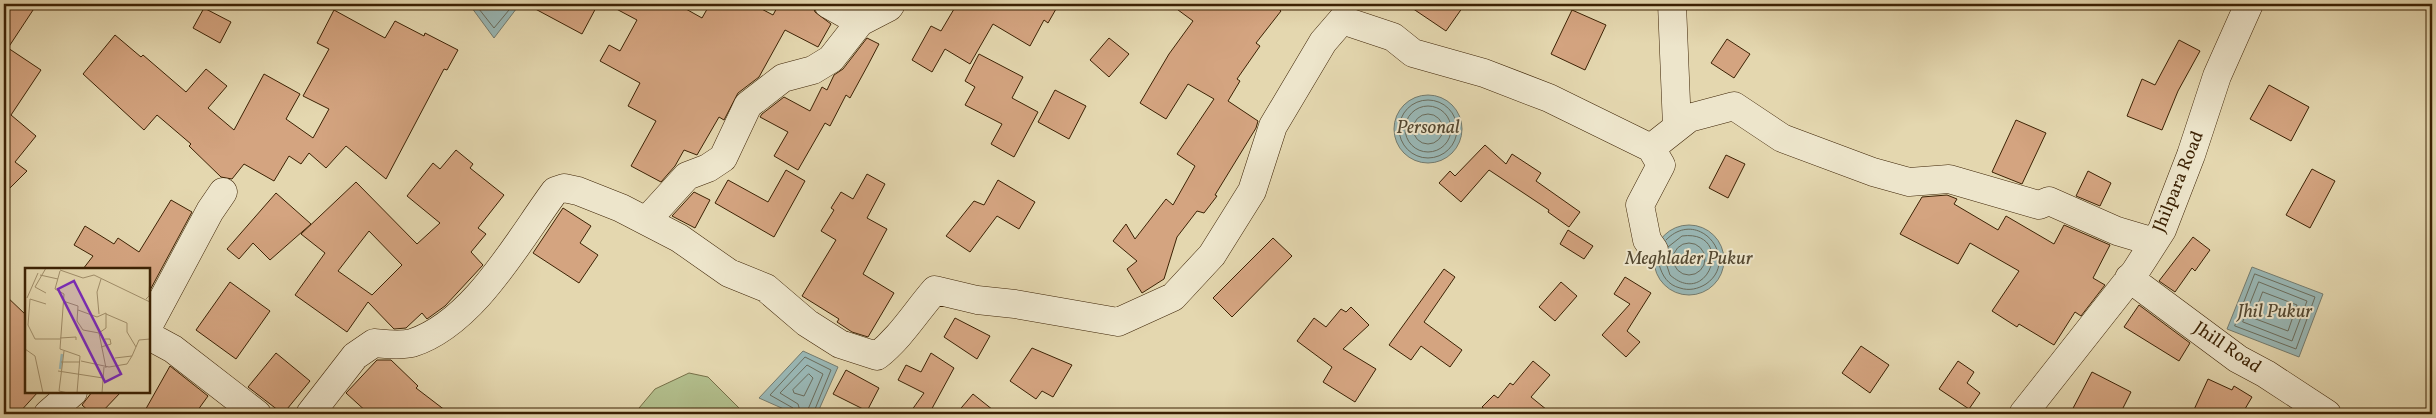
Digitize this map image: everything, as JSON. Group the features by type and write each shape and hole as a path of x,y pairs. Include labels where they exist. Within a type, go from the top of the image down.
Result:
{"street":[{"path":"828,4 860,22"},
{"path":"646,221 687,176 708,168 722,158 748,105 783,78 813,70 831,59 860,22 889,8 891,4"},
{"path":"1672,4 1677,127"},
{"name":"Jhilpara Road","path":"2023,414 2135,272 2154,242 2179,190 2217,76 2249,4"},
{"path":"310,414 355,356 374,343 394,345 412,343 447,325 490,284 555,191 564,188 578,191 621,208 679,238 729,273 766,288 807,323 840,344 877,356 897,340 911,318 934,290 977,300 1015,304 1118,322 1173,297 1212,254 1252,191 1273,126 1322,42 1343,12 1393,37 1413,53 1484,72 1549,98 1650,148 1660,165 1640,205 1647,240 1654,250"},
{"path":"1737,101 1784,132 1876,165"},
{"path":"1650,148 1689,118 1734,106 1782,138 1873,172 1908,182 1949,179 2039,205 2049,201 2118,231 2154,242"},
{"path":"150,323 210,211 223,192"},
{"name":"Jhill Road","path":"2129,278 2238,359 2266,374 2327,414"},
{"path":"150,337 173,350 257,414"},
{"path":"48,414 72,393"}],"green space":[{"path":"689,373 708,377 745,414 634,414 655,389"}],"water":[{"path":"469,4 520,4 494,38"},
{"name":"Personal","path":"1428,95 1441,97 1452,105 1460,116 1462,129 1460,142 1452,153 1441,161 1428,163 1415,161 1404,153 1396,142 1394,129 1396,116 1404,105 1415,97"},
{"name":"Meghlader Pukur","path":"1682,225 1696,225 1709,231 1718,240 1724,253 1722,273 1714,285 1696,295 1682,295 1669,289 1660,280 1654,267 1654,253 1660,240 1669,231"},
{"name":"Jhil Pukur","path":"2252,267 2323,294 2299,357 2227,329"},
{"path":"803,351 838,367 817,414 795,414 759,398"}],"building":[{"path":"4,4 37,4 8,48 41,70 11,115 36,136 15,162 27,171 4,194"},
{"path":"526,4 598,4 582,34"},
{"path":"607,4 677,4 702,18 710,4 752,4 773,15 779,4 812,4 815,12 831,24 818,47 785,30 759,77 738,93 724,120 719,117 697,155 684,150 675,166 661,182 631,166 656,121 628,106 640,83 600,61 609,45 620,51 637,20"},
{"path":"957,4 1054,4 1052,7 1056,9 1048,23 1044,20 1030,46 993,24 970,64 945,49 932,72 912,60 931,26 941,31"},
{"path":"1170,4 1273,4 1281,11 1256,43 1260,46 1237,79 1240,81 1228,101 1258,121 1256,128 1215,195 1217,196 1204,213 1197,211 1177,237 1164,279 1142,293 1127,269 1137,261 1113,241 1126,224 1135,239 1166,199 1173,205 1195,166 1177,154 1214,99 1188,84 1166,119 1140,103 1169,54 1193,21"},
{"path":"1406,4 1465,4 1446,31"},
{"path":"204,8 231,22 220,43 193,28"},
{"path":"334,10 385,38 395,21 424,36 425,33 458,50 447,70 444,69 386,179 346,146 326,168 309,153 301,164 289,156 274,181 244,164 232,179 221,177 189,146 191,144 157,115 144,130 83,74 115,35 141,57 143,55 186,92 206,69 227,86 208,108 234,130 264,74 300,94 286,119 313,138 329,109 303,96 329,49 317,43"},
{"path":"1572,10 1606,25 1585,70 1551,54"},
{"path":"867,38 879,44 850,98 846,95 830,126 825,123 798,170 774,156 788,132 760,117 762,114 784,97 810,111 822,87 827,90 834,75 843,69"},
{"path":"1109,38 1129,54 1109,77 1090,60"},
{"path":"1727,39 1750,54 1734,78 1711,63"},
{"path":"2179,40 2200,51 2178,91 2162,130 2127,116 2142,79 2155,85"},
{"path":"979,54 1023,77 1012,98 1038,112 1014,157 991,144 1002,124 965,105 975,87 965,81"},
{"path":"2269,85 2309,107 2291,141 2250,119"},
{"path":"1055,90 1086,106 1069,139 1038,122"},
{"path":"2016,120 2046,133 2022,184 1992,172"},
{"path":"1485,145 1506,164 1512,154 1541,173 1536,181 1580,212 1569,227 1548,212 1549,210 1489,170 1461,202 1439,183 1450,171 1455,176"},
{"path":"456,150 473,164 470,168 504,195 478,228 486,234 471,252 483,265 445,306 427,319 422,313 406,328 394,329 368,302 347,332 295,295 325,253 301,234 356,182 417,244 440,223 407,196 433,163 440,169","holes":["369,231 402,265 372,295 338,271"]},
{"path":"1726,155 1745,164 1728,198 1709,188"},
{"path":"2312,169 2335,181 2310,228 2286,215"},
{"path":"786,170 805,181 774,237 715,203 728,180 768,202"},
{"path":"2088,171 2111,183 2100,206 2076,196"},
{"path":"867,174 885,184 867,218 887,229 863,274 894,293 868,337 852,332 837,322 839,319 802,296 836,240 821,231 834,210 831,208 841,192 853,199"},
{"path":"998,180 1035,202 1019,229 997,216 970,252 946,236 974,201 984,205"},
{"path":"694,192 710,200 695,228 672,216"},
{"path":"276,193 311,224 270,260 253,243 239,259 227,249"},
{"path":"1947,195 1957,199 1954,204 1998,230 2006,216 2054,244 2064,225 2110,245 2093,278 2105,285 2081,316 2075,312 2054,345 2019,324 2017,327 1992,311 2019,271 1970,243 1958,264 1900,234 1922,197"},
{"path":"171,200 192,212 150,290 150,268 84,268 93,256 74,245 85,226 114,244 118,238 139,252"},
{"path":"563,208 591,226 580,243 598,255 579,283 533,253"},
{"path":"1568,230 1593,246 1584,259 1560,244"},
{"path":"2193,237 2210,250 2195,271 2192,268 2175,292 2159,281"},
{"path":"1273,238 1292,256 1232,317 1213,298"},
{"path":"1444,269 1455,277 1424,322 1462,350 1450,367 1421,346 1411,360 1389,345"},
{"path":"1625,277 1651,293 1627,331 1640,342 1626,357 1602,335 1630,304 1614,294"},
{"path":"230,282 270,311 236,359 196,330"},
{"path":"1561,282 1577,296 1555,321 1539,307"},
{"path":"4,294 25,314 25,393 37,393 18,414 4,414"},
{"path":"2139,305 2190,343 2179,361 2124,327"},
{"path":"1351,307 1369,325 1343,349 1376,369 1355,402 1323,382 1332,367 1297,341 1314,318 1326,327 1341,309 1346,312"},
{"path":"955,318 990,336 977,359 944,337"},
{"path":"1861,346 1889,365 1870,393 1842,373"},
{"path":"1032,348 1072,365 1053,397 1042,391 1036,399 1010,381"},
{"path":"276,353 310,381 283,414 248,387"},
{"path":"931,353 954,368 929,414 909,414 924,393 898,380 906,365 921,372"},
{"path":"377,360 391,360 418,386 416,388 450,414 369,414 346,393"},
{"path":"1533,361 1550,375 1531,397 1552,414 1484,414 1487,411 1482,407 1494,395 1498,398 1510,383 1513,385"},
{"path":"1958,361 1974,372 1967,383 1980,393 1969,409 1939,389"},
{"path":"170,366 208,396 195,414 143,414"},
{"path":"846,370 879,388 867,411 833,394"},
{"path":"2092,372 2131,392 2120,414 2070,414"},
{"path":"2208,379 2232,390 2234,386 2252,397 2242,414 2192,414"},
{"path":"91,393 120,393 100,414 92,414 82,405"},
{"path":"973,394 998,414 956,414"}]}
